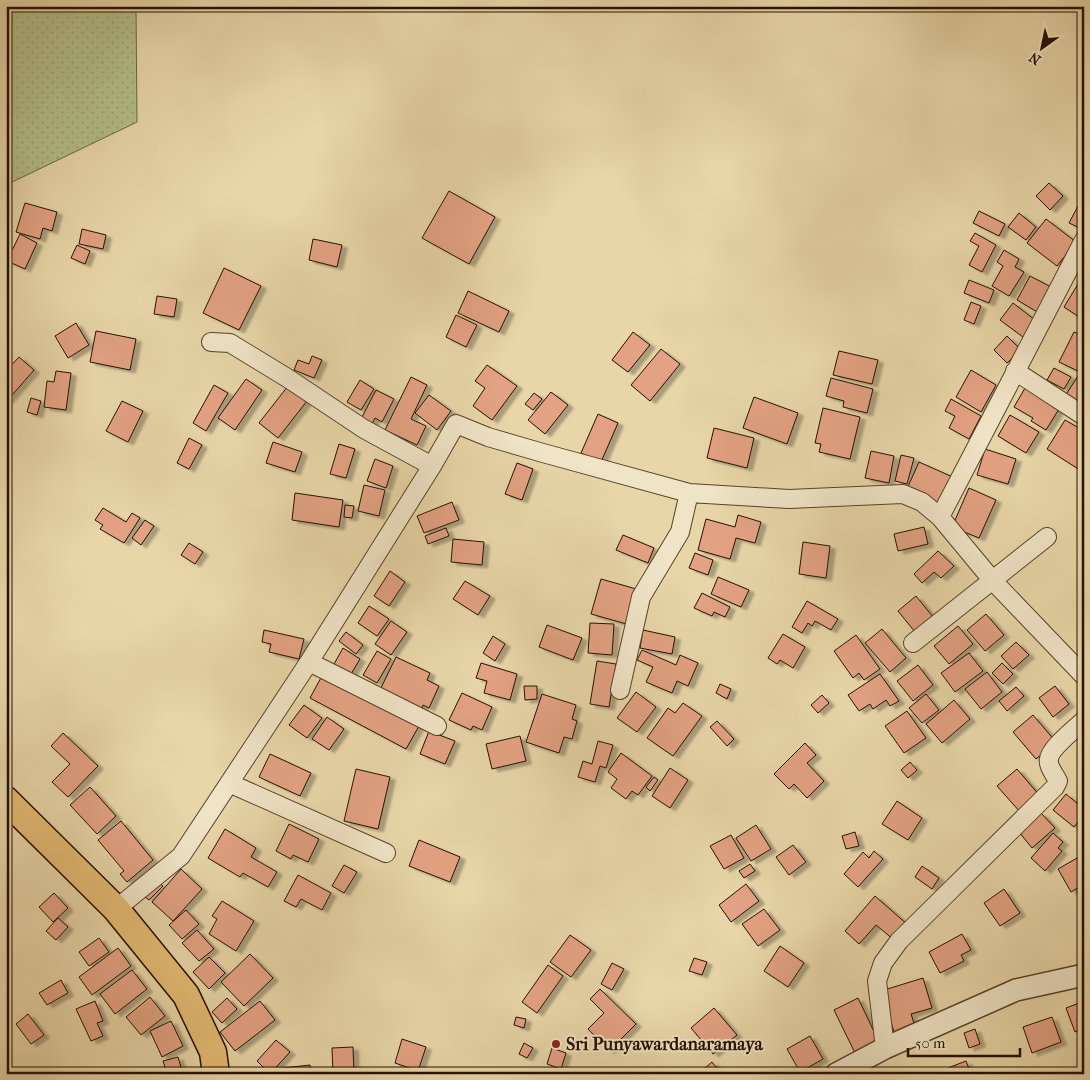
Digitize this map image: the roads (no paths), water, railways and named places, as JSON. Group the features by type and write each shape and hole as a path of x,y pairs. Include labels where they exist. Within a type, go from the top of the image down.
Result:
{"main road":[{"path":"6,800 116,909 186,995 213,1052 216,1074"}],"street":[{"path":"940,518 1084,240"},
{"path":"211,342 230,343 289,379 364,429 432,466"},
{"path":"1015,371 1084,416"},
{"path":"116,909 181,856 309,662 432,466 456,424 542,453 689,493 789,500 903,494 922,502 940,518 993,581 1084,676"},
{"path":"620,690 641,597 680,532 689,493"},
{"path":"913,643 1047,537"},
{"path":"309,662 437,726"},
{"path":"885,1048 877,981 883,963 899,941 1055,787 1058,781 1048,759 1052,752 1084,720"},
{"path":"229,783 386,853"},
{"path":"836,1074 885,1048 1016,990 1084,975"}],"place":[{"name":"Sri Punyawardanaramaya","path":"556,1044"}]}
